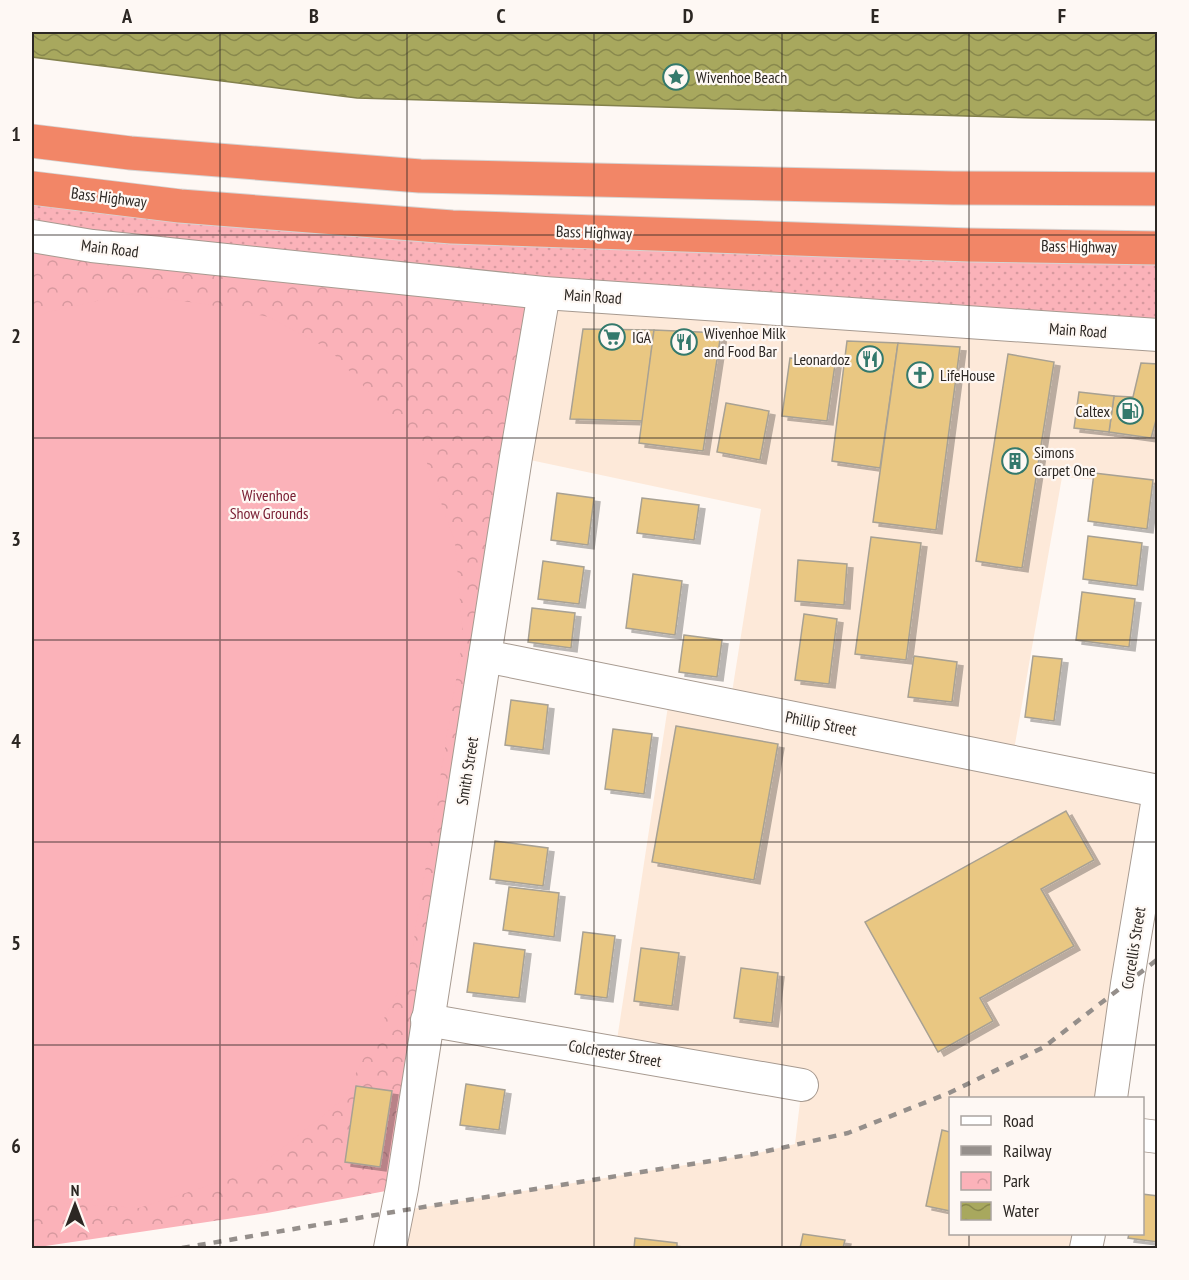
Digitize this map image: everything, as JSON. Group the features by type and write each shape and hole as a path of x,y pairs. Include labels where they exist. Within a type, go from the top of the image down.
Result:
{"highway":[{"path":"32,141 130,153 420,176 953,188 1158,189"},
{"name":"Bass Highway","path":"32,188 180,206 452,227 958,244 1158,248"}],"street":[{"name":"Main Road","path":"32,236 92,246 544,293 1158,335"},
{"name":"Smith Street","path":"390,1248 402,1188 544,293"},
{"name":"Phillip Street","path":"485,656 1158,791"},
{"name":"Corcellis Street","path":"1111,1097 1127,984 1158,798"},
{"name":"Colchester Street","path":"427,1020 802,1085"}],"shaded area":[{"path":"544,293 1157,335 1157,485 1062,477 1012,761 1157,791 1111,1097 949,1097 949,1235 1089,1235 1086,1248 390,1248 399,1211 754,1154 795,1144 802,1085 615,1053 670,693 730,705 761,509 516,457"}],"green space":[{"path":"32,188 180,206 1157,248 1157,335 32,236"},
{"name":"Wivenhoe Show Grounds","path":"32,236 544,293 402,1188 267,1213 32,1248"},
{"name":"Wivenhoe Show Grounds","path":"127,294 205,304 269,317 330,350 422,449 455,542 463,637 409,970 342,1100 254,1171 139,1208 32,1201 32,320 48,312"}],"water":[{"name":"Wivenhoe Beach","path":"32,32 1157,32 1157,120 357,98 32,57"}],"building":[{"path":"583,329 654,330 643,421 570,419"},
{"path":"654,330 721,333 703,451 639,443"},
{"path":"847,341 898,343 880,468 832,461"},
{"path":"898,343 960,347 936,530 873,522"},
{"name":"Simons Carpet One","path":"1008,354 1054,362 1022,568 976,561"},
{"path":"790,358 835,364 827,421 782,416"},
{"path":"1141,363 1158,364 1158,413 1151,438 1109,432 1114,396 1133,397"},
{"path":"1079,392 1114,396 1109,432 1074,428"},
{"path":"726,403 769,411 760,460 717,452"},
{"path":"1094,473 1153,480 1147,529 1088,521"},
{"path":"557,493 594,498 588,545 551,540"},
{"path":"642,498 699,505 694,540 637,533"},
{"path":"1088,536 1142,543 1137,586 1083,579"},
{"path":"871,537 921,543 906,660 855,654"},
{"path":"798,560 847,564 844,605 795,601"},
{"path":"543,561 584,567 579,604 538,599"},
{"path":"633,574 682,581 675,635 626,628"},
{"path":"1082,592 1135,599 1129,647 1076,640"},
{"path":"532,608 575,613 571,648 528,642"},
{"path":"804,614 837,619 829,684 795,680"},
{"path":"684,635 722,640 717,677 679,672"},
{"path":"914,656 957,662 952,702 908,697"},
{"path":"1033,656 1062,659 1054,721 1025,717"},
{"path":"511,700 548,705 543,750 505,745"},
{"path":"676,726 778,744 754,880 652,862"},
{"path":"613,729 652,734 644,794 605,789"},
{"path":"1066,811 1094,860 1041,889 1074,946 980,998 993,1021 938,1052 865,922"},
{"path":"495,841 548,848 543,886 490,879"},
{"path":"509,887 559,893 554,937 503,930"},
{"path":"583,932 615,936 607,998 575,994"},
{"path":"474,943 525,950 519,998 467,992"},
{"path":"641,948 679,953 672,1006 634,1001"},
{"path":"741,968 778,973 772,1023 734,1018"},
{"path":"466,1084 505,1090 499,1130 460,1125"},
{"path":"356,1086 392,1091 380,1167 345,1162"},
{"path":"942,1130 949,1132 949,1211 926,1206"},
{"path":"1144,1194 1158,1196 1158,1242 1128,1238 1129,1235 1144,1235"},
{"path":"803,1234 845,1240 843,1248 800,1248"},
{"path":"635,1238 677,1243 677,1248 634,1248"}],"railway":[{"path":"182,1248 754,1154 848,1133 949,1093 1044,1047 1158,959"}],"place":[{"name":"Wivenhoe Beach","path":"676,77"},
{"name":"IGA","path":"612,337"},
{"name":"Wivenhoe Milk and Food Bar","path":"684,342"},
{"name":"Leonardoz","path":"870,359"},
{"name":"LifeHouse","path":"920,375"},
{"name":"Caltex","path":"1130,411"},
{"name":"Simons Carpet One","path":"1015,461"}]}
